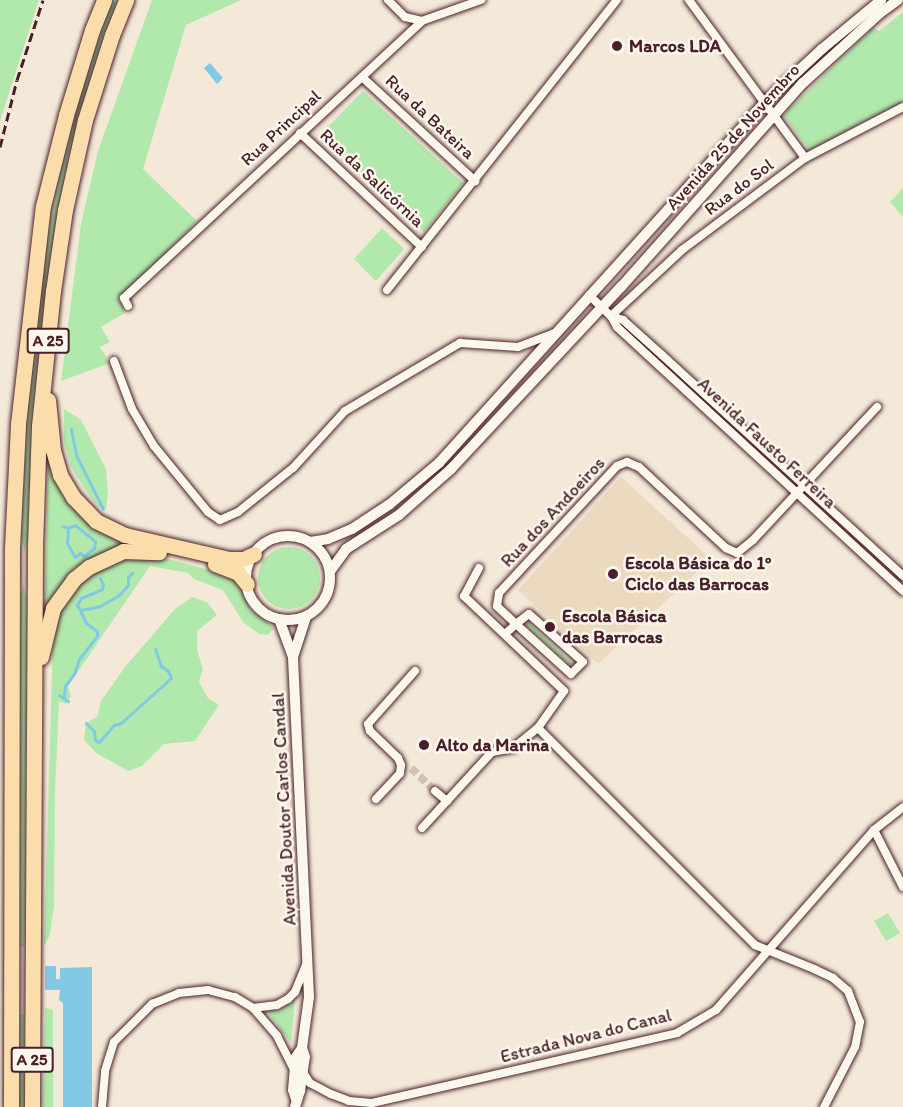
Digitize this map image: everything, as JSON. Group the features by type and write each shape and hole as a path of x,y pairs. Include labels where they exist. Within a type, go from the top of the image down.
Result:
{"highway":[{"name":"A 25","path":"11,1107 12,548 18,424 44,206 66,114 92,30 104,0"},
{"name":"A 25","path":"32,1107 35,546 39,426 53,291 65,210 86,120 112,34 126,0"},
{"path":"44,376 53,450 60,475 73,497 90,516 109,528 141,539 229,559 243,559 254,554"},
{"path":"35,693 53,608 74,579 105,558 123,551 165,553 228,567 238,573 247,584"}],"street":[{"path":"388,0 405,16 422,21"},
{"name":"Rua Principal","path":"128,306 124,298 422,21 481,0"},
{"path":"387,290 617,0"},
{"path":"689,0 805,158"},
{"name":"Avenida 25 de Novembro","path":"310,542 328,539 352,529 390,504 439,463 764,103 822,49 881,0"},
{"name":"Avenida 25 de Novembro","path":"332,570 346,549 399,515 451,469 602,307 803,83 880,13 898,0"},
{"name":"Rua da Bateira","path":"362,77 475,181"},
{"name":"Rua do Sol","path":"611,316 682,250 805,158 903,107"},
{"name":"Rua da Salicórnia","path":"300,134 422,247"},
{"path":"589,295 602,307"},
{"name":"Avenida Fausto Ferreira","path":"602,307 618,327 903,591"},
{"name":"Avenida Fausto Ferreira","path":"611,316 623,320 903,576"},
{"path":"114,361 132,409 154,446 208,512 220,520 238,512 293,468 345,411 460,343 518,347 556,332"},
{"path":"797,493 878,407"},
{"name":"Rua dos Andoeiros","path":"516,624 529,614 583,662 571,674 516,624 497,606 499,593 618,466 627,462 639,467 726,548 737,553 797,493"},
{"path":"293,536 310,542 324,556 332,570 328,591 323,602 306,617 292,620 279,619 266,614 255,604 247,584 247,568 254,554 268,541 280,537 293,536"},
{"name":"Rua dos Andoeiros","path":"479,568 464,596 564,691 538,728"},
{"name":"Avenida Doutor Carlos Candal","path":"293,657 306,617"},
{"name":"Avenida Doutor Carlos Candal","path":"279,619 293,657 308,958 309,997 302,1048 305,1057 299,1071 300,1091 295,1103"},
{"path":"505,634 516,624"},
{"path":"375,799 400,773 401,765 398,758 370,731 368,724 415,671"},
{"path":"422,828 492,752 513,748 538,728 755,945 833,978 848,992 860,1022 855,1047 824,1107"},
{"path":"401,765 411,768"},
{"path":"435,791 447,801"},
{"name":"Estrada Nova do Canal","path":"299,1071 310,1083 331,1094 349,1101 372,1103 677,1033 716,1010 874,830 903,807"},
{"path":"874,830 903,886"},
{"name":"Avenida Doutor Carlos Candal","path":"253,1008 277,1005 288,999 295,992 308,958"},
{"path":"102,1107 105,1071 114,1042 152,1004 178,993 208,990 235,997 253,1008 277,1036 299,1071"}],"shaded area":[{"name":"Escola Básica do 1º Ciclo das Barrocas","path":"621,477 711,559 598,664 518,590"}],"green space":[{"path":"0,0 39,0 0,121"},
{"path":"112,0 119,0 66,173 54,233 36,381 29,532 25,552 21,536 27,406 45,246 62,157 81,89"},
{"path":"152,0 241,0 186,25 143,169 197,221 119,300 125,313 101,327 110,342 100,347 110,363 61,381 81,224 98,151"},
{"path":"903,12 903,103 811,152 784,116 873,28 879,31"},
{"path":"363,91 463,183 424,232 320,135"},
{"path":"903,188 903,217 890,202"},
{"path":"382,228 404,249 376,281 354,259"},
{"path":"64,409 81,420 106,469 108,492 106,509 99,507 91,498 71,467 64,442"},
{"path":"48,463 61,487 140,545 121,547 45,609"},
{"path":"283,547 295,547 311,556 318,566 320,578 318,590 311,600 295,609 283,609 272,604 263,595 258,584 258,572 263,561 272,552"},
{"path":"133,556 165,558 230,576 239,584 250,609 274,628 268,635 259,634 243,622 223,590 194,579 188,573 150,566 68,686 71,696 66,704 59,701 54,905 50,935 44,946 53,636 61,609 81,583 99,570"},
{"path":"23,584 27,600 25,918 24,947 19,947 20,602"},
{"path":"192,597 207,602 217,615 197,631 197,650 203,669 199,682 208,698 219,705 195,741 164,744 142,766 128,771 96,753 84,740 86,723 97,717 101,701 125,667 175,609"},
{"path":"529,622 572,663 570,665 526,625"},
{"path":"888,913 900,933 886,941 874,921"},
{"path":"295,998 291,1043 267,1011 279,1010"},
{"path":"45,1008 53,1010 53,1107 43,1107"},
{"path":"18,1014 24,1014 25,1107 18,1107"}],"water":[{"path":"210,63 223,78 217,84 204,68"},
{"path":"56,966 56,979 60,979 60,968 92,967 92,1107 63,1107 63,1003 59,1000 60,990 0,989 0,967"}],"pier":[{"path":"45,963 45,994 0,992 0,964"}],"waterway":[{"path":"71,429 76,455 103,509"},
{"path":"62,526 68,528 75,525 95,541 94,548 84,556 80,553 75,557 67,543 68,528"},
{"path":"64,697 65,686 75,672 79,659 97,636 97,631 86,623 80,610 100,606 119,595 128,585 128,577 132,573"},
{"path":"80,610 77,605 81,598 102,589 103,584 100,578"},
{"path":"86,723 94,731 95,740 99,742 114,725 121,723 171,678 168,671 161,666 155,649"},
{"path":"59,695 68,701"}],"tunnel":[{"path":"411,768 435,791"}],"railway":[{"path":"0,147 17,80 43,0"}],"place":[{"name":"Marcos LDA","path":"617,46"},
{"name":"Escola Básica do 1º Ciclo das Barrocas","path":"613,574"},
{"name":"Escola Básica das Barrocas","path":"550,627"},
{"name":"Alto da Marina","path":"424,745"}]}
